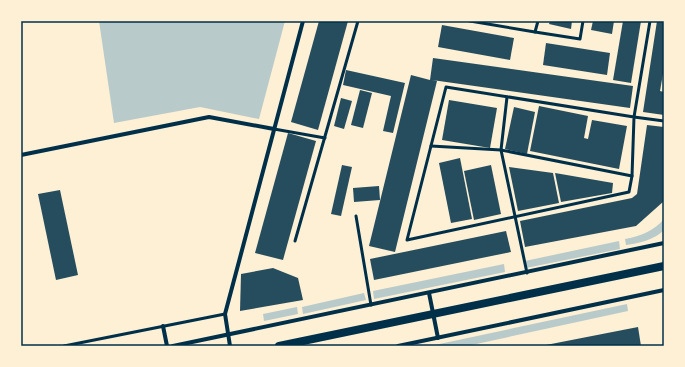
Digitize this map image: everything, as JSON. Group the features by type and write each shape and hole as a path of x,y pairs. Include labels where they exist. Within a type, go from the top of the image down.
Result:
{"main road":[{"path":"279,346 664,266"}],"street":[{"path":"230,346 225,314 303,21"},
{"path":"21,155 209,117 274,129"},
{"path":"173,346 664,244"},
{"path":"398,346 415,344 664,290"},
{"path":"428,293 438,338"},
{"path":"163,326 167,346"}],"lane":[{"path":"295,241 358,21"},
{"path":"470,21 580,39 583,21"},
{"path":"535,32 538,21"},
{"path":"650,21 634,117 632,176 629,192 407,240 446,88 634,117 664,121"},
{"path":"507,97 501,150 527,273"},
{"path":"274,129 325,138"},
{"path":"431,146 501,150 632,176"},
{"path":"356,216 371,305"},
{"path":"64,346 225,314"}],"shaded area":[{"path":"99,21 285,21 259,119 200,107 114,123"},
{"path":"664,219 664,230 656,236 626,245 625,239 636,237 646,232"},
{"path":"619,241 620,249 526,268 525,261"},
{"path":"504,264 505,272 374,299 373,291"},
{"path":"364,293 366,300 303,314 302,307"},
{"path":"627,304 628,311 467,346 430,346"},
{"path":"297,307 298,314 264,321 263,314"}],"building":[{"path":"319,21 348,21 318,130 291,122"},
{"path":"550,21 572,21 571,29 549,24"},
{"path":"593,21 614,21 612,34 591,30"},
{"path":"623,21 641,21 631,83 613,80"},
{"path":"657,21 664,21 664,68 660,91 664,92 664,115 643,112"},
{"path":"442,25 514,38 510,60 438,47"},
{"path":"546,43 610,53 607,75 543,65"},
{"path":"433,58 633,86 630,108 432,80 437,81 395,252 369,246 411,75 430,80"},
{"path":"346,70 405,83 393,133 383,131 391,96 343,85"},
{"path":"360,90 372,93 363,128 351,125"},
{"path":"341,98 352,101 344,129 334,126"},
{"path":"449,100 497,108 490,148 442,140"},
{"path":"539,106 588,116 584,138 588,139 592,120 627,126 619,169 530,151"},
{"path":"514,107 535,112 527,154 505,149"},
{"path":"647,125 664,127 664,201 636,226 525,247 520,221 632,198 637,194"},
{"path":"288,133 316,141 283,260 255,253"},
{"path":"460,158 472,219 451,223 439,163"},
{"path":"342,165 352,167 341,216 331,214"},
{"path":"491,165 501,214 474,220 464,171"},
{"path":"509,167 553,173 559,203 518,211"},
{"path":"555,173 613,183 612,193 561,202"},
{"path":"379,186 380,200 354,202 353,188"},
{"path":"60,190 78,275 56,280 38,194"},
{"path":"506,231 511,252 374,280 370,259"},
{"path":"273,268 298,278 303,300 240,311 241,274"},
{"path":"638,327 641,346 546,346 546,345"}]}
